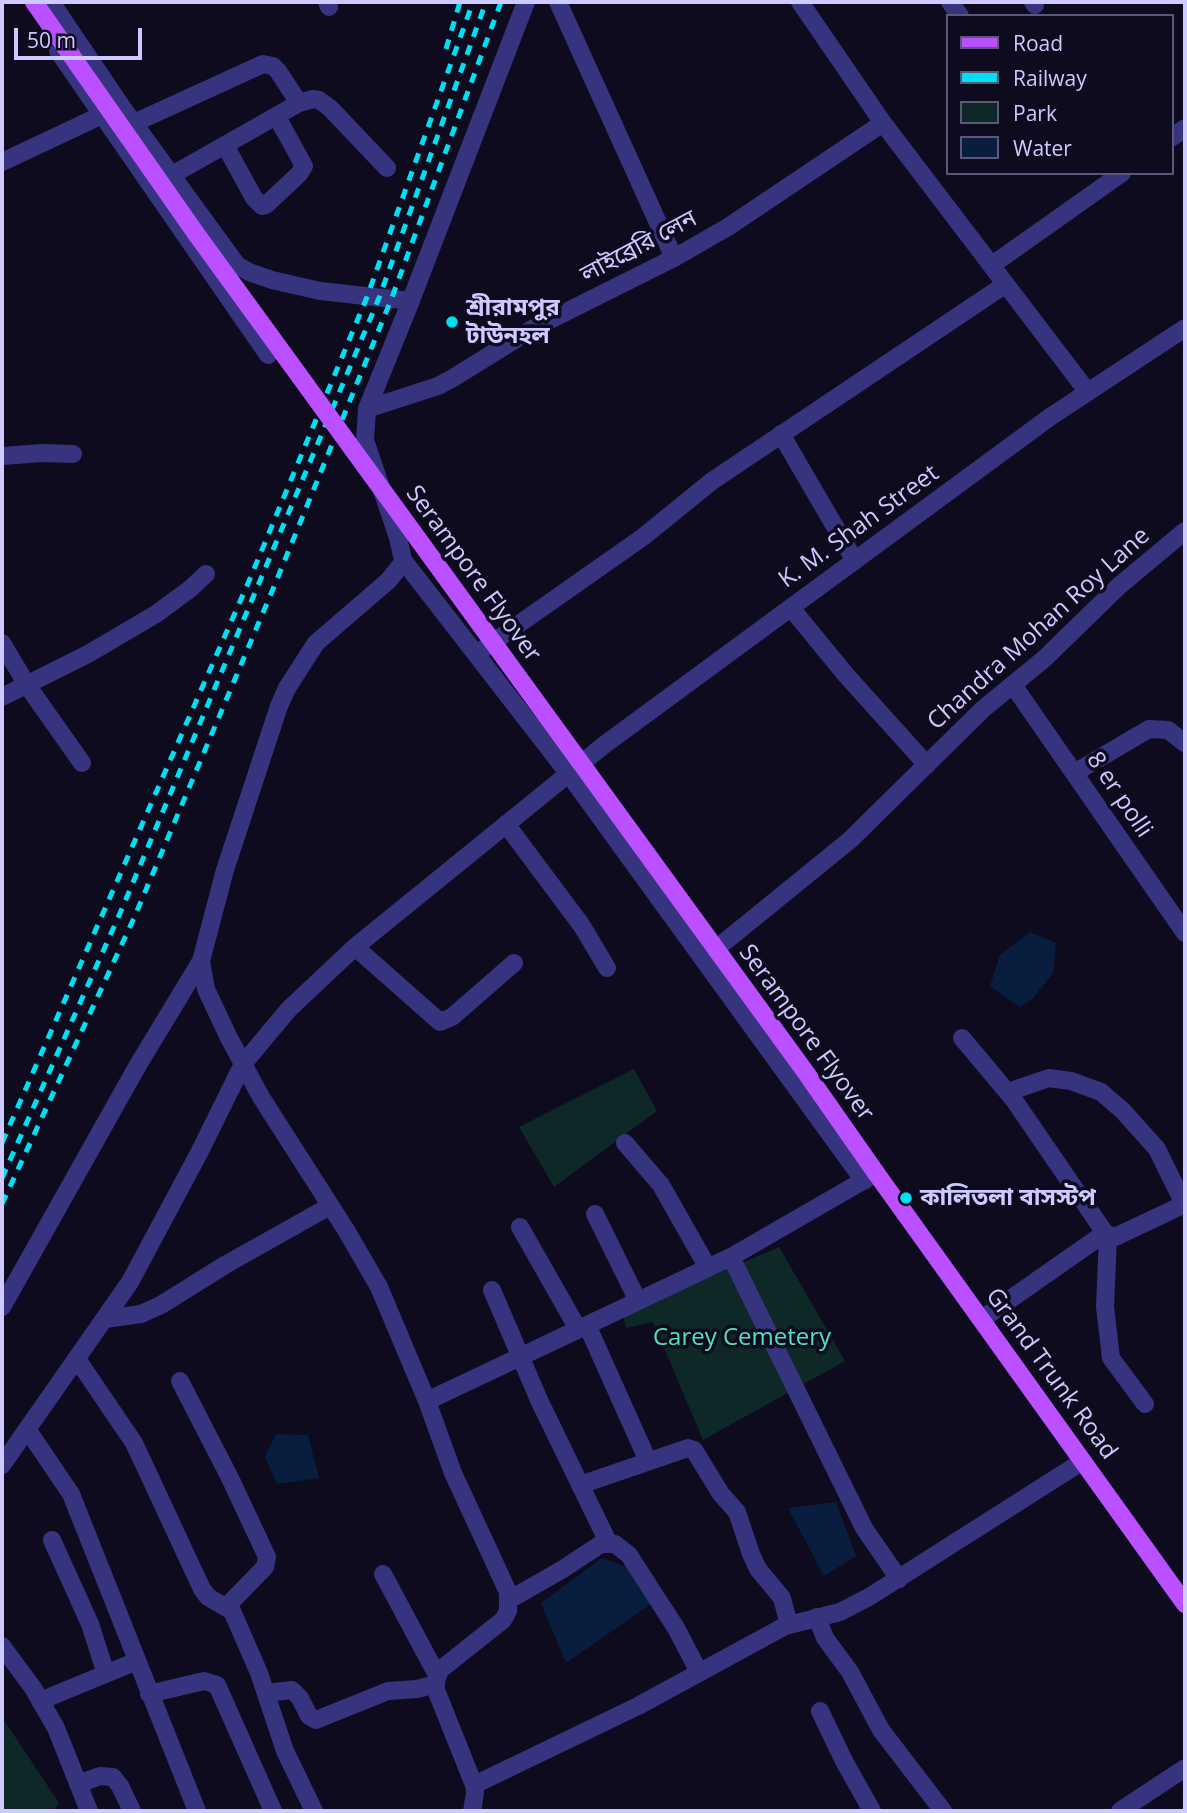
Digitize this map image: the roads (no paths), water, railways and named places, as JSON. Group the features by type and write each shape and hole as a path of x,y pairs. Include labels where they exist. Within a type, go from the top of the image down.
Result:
{"main road":[{"name":"Serampore Flyover","path":"34,2 197,235 790,1050 870,1177"},
{"name":"Grand Trunk Road","path":"870,1177 982,1319 1185,1604"}],"street":[{"path":"24,2 268,355"},
{"path":"51,2 134,123 237,265 272,280 320,291 411,301"},
{"path":"427,1401 708,1268 870,1177 703,959 568,773 403,560 365,440 367,409 526,2"},
{"path":"558,2 674,258"},
{"path":"800,2 883,123 1087,391"},
{"path":"134,123 263,64 273,66 278,71 299,103"},
{"path":"172,175 226,147 299,103 313,99 323,102 387,169"},
{"path":"2,162 102,115"},
{"path":"226,147 254,198 262,206 267,205 304,166 277,117"},
{"name":"লাইব্রেরি লেন","path":"367,409 438,386 532,329 674,258 729,227 883,123"},
{"path":"992,265 1119,175"},
{"path":"476,654 643,537 712,481 1006,284"},
{"name":"K. M. Shah Street","path":"2,1465 140,1265 243,1064 289,1009 355,947 568,773 1087,391 1183,333"},
{"path":"781,435 855,561"},
{"path":"2,456 73,454"},
{"name":"Chandra Mohan Roy Lane","path":"703,959 850,840 983,709 1044,659 1119,586 1185,531"},
{"path":"2,1307 138,1065 201,961 225,870 287,688 316,643 388,581 403,560"},
{"path":"2,697 88,654 156,614 190,589 206,573"},
{"name":"Chandra Mohan Roy Lane","path":"791,608 926,765"},
{"path":"2,643 27,685 82,763"},
{"name":"8 er polli","path":"1013,685 1185,933"},
{"path":"1074,773 1154,728 1168,730 1185,743"},
{"path":"506,824 568,906 607,968"},
{"path":"355,947 440,1022 452,1017 514,963"},
{"path":"201,961 206,989 243,1064 379,1287 427,1401 453,1473 508,1592 509,1600 508,1611 503,1620 436,1680 417,1689 388,1691 316,1720 309,1716 300,1698 292,1690 266,1693"},
{"path":"962,1038 1008,1092 1106,1235 1105,1307 1111,1358 1145,1404"},
{"path":"982,1319 1106,1235 1115,1237 1123,1234 1185,1204 1157,1149 1123,1111 1101,1092 1071,1081 1049,1077 1008,1092"},
{"path":"625,1143 661,1185 708,1268"},
{"path":"105,1319 150,1311 330,1206"},
{"path":"595,1214 638,1301"},
{"path":"520,1227 582,1327 648,1461"},
{"path":"730,1256 864,1528 899,1579"},
{"path":"492,1290 520,1356 608,1542"},
{"path":"77,1359 134,1443 202,1589 214,1601 228,1606 232,1611 266,1693 285,1751 314,1811"},
{"path":"180,1381 267,1557 265,1567 228,1606"},
{"path":"27,1429 71,1494 197,1811"},
{"path":"580,1485 688,1448 694,1450 721,1494 737,1512 758,1569 782,1598 789,1625"},
{"path":"474,1785 638,1706 789,1625 840,1612 899,1579 1083,1461"},
{"path":"52,1541 90,1623 106,1674"},
{"path":"509,1600 593,1549 608,1542 615,1544 629,1555 676,1628 699,1672"},
{"path":"383,1574 436,1680 474,1785 472,1811"},
{"path":"817,1617 825,1638 850,1672 881,1730 943,1811"},
{"path":"2,1646 56,1728 89,1811"},
{"path":"40,1701 137,1661"},
{"path":"149,1694 204,1681 218,1685 273,1811"},
{"path":"820,1711 872,1811"},
{"path":"1120,1811 1185,1768"},
{"path":"78,1784 100,1776 113,1777 132,1811"}],"water":[{"path":"1030,932 1056,943 1053,973 1033,998 1020,1007 990,986 1000,955"},
{"path":"276,1434 308,1435 319,1478 277,1484 265,1457"},
{"path":"836,1502 856,1556 824,1576 788,1508"},
{"path":"602,1558 629,1568 651,1604 566,1663 541,1603"}],"railway":[{"path":"446,49 460,2"},
{"path":"2,1143 249,581 367,297 473,2"},
{"path":"2,1178 121,911 379,298 486,2"},
{"path":"2,1204 134,918 273,589 391,300 501,2"}],"place":[{"name":"শ্রীরামপুর টাউনহল","path":"452,322"},
{"name":"কালিতলা বাসস্টপ","path":"906,1198"}],"park label":[{"name":"Carey Cemetery","path":"742,1338"}]}
